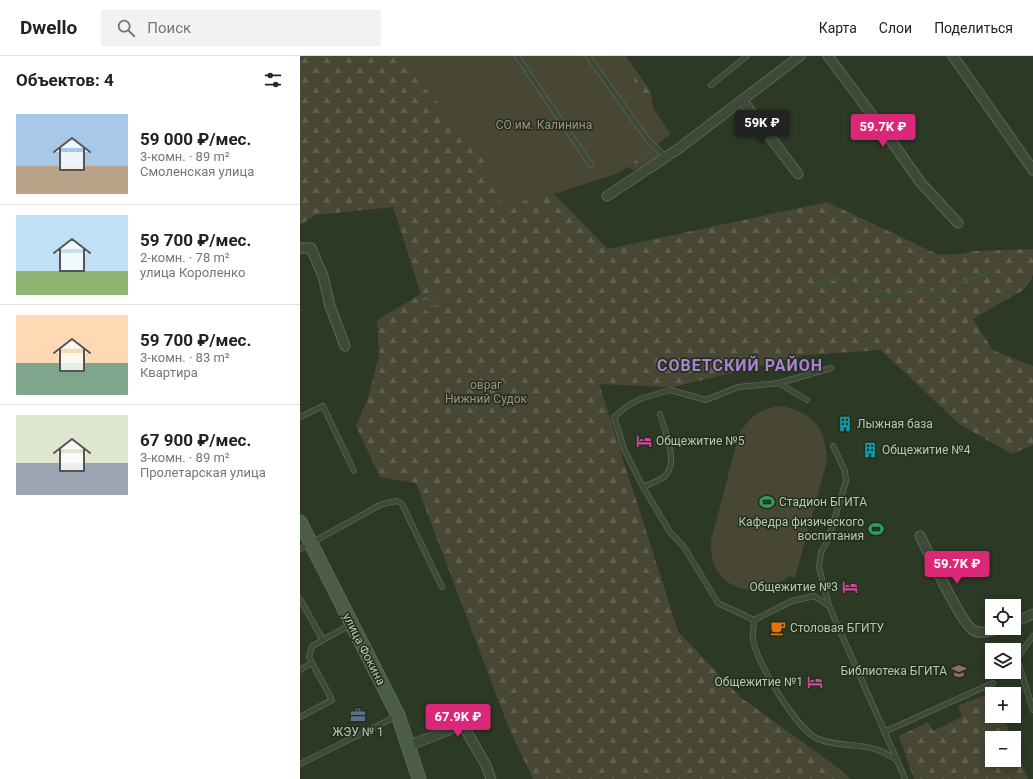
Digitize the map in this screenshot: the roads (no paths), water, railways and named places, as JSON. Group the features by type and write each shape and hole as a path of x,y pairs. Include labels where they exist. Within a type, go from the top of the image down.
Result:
{"main road":[{"name":"улица Фокина","path":"300,522 305,546 352,624 398,716 419,779"}],"street":[{"path":"607,196 666,157 799,56"},
{"path":"828,56 921,183 958,223"},
{"path":"953,56 1033,170"},
{"path":"742,100 798,174"},
{"path":"300,248 311,248 323,276 330,306 345,346"},
{"path":"920,536 969,627 985,632"},
{"path":"1021,619 1033,614"},
{"path":"408,746 459,726 464,727 486,765 491,779"}],"lane":[{"path":"517,56 591,165"},
{"path":"588,56 648,140 666,157"},
{"path":"711,85 747,56"},
{"path":"754,620 718,602 684,547 670,532 642,487 624,449 614,417 626,407 640,399 670,390 706,400 738,387 779,383 831,368"},
{"path":"779,383 807,400"},
{"path":"300,417 323,406 354,471"},
{"path":"642,487 664,477 670,469 670,457 666,434 660,414"},
{"path":"833,446 845,471 846,481 841,502 833,518 828,540 821,552 819,567 829,606 905,779"},
{"path":"305,546 382,504 397,502 402,504 442,587"},
{"path":"754,620 792,601 814,596 829,606"},
{"path":"300,599 323,640"},
{"path":"754,620 753,639 758,655 787,708 802,727 815,738 837,744 876,749 897,760"},
{"path":"300,717 332,700 309,657 312,646 352,624"},
{"path":"1033,636 1017,658 1033,710"},
{"path":"300,670 312,664"},
{"path":"884,732 993,683"},
{"path":"300,764 398,716"}],"waterway":[{"path":"801,288 839,278 890,294 921,287 935,293 946,291 971,278 998,269"}],"place":[{"name":"Лыжная база","path":"845,424"},
{"name":"Общежитие №5","path":"644,441"},
{"name":"Общежитие №4","path":"870,450"},
{"name":"Стадион БГИТА","path":"767,502"},
{"name":"Кафедра физического воспитания","path":"876,529"},
{"name":"Общежитие №3","path":"850,587"},
{"name":"Столовая БГИТУ","path":"778,628"},
{"name":"Библиотека БГИТА","path":"959,671"},
{"name":"Общежитие №1","path":"815,682"},
{"name":"ЖЭУ № 1","path":"358,715"}],"district":[{"name":"СОВЕТСКИЙ РАЙОН","path":"740,365"}],"park label":[{"name":"СО им. Калинина","path":"544,125"},
{"name":"овраг Нижний Судок","path":"486,392"}]}
